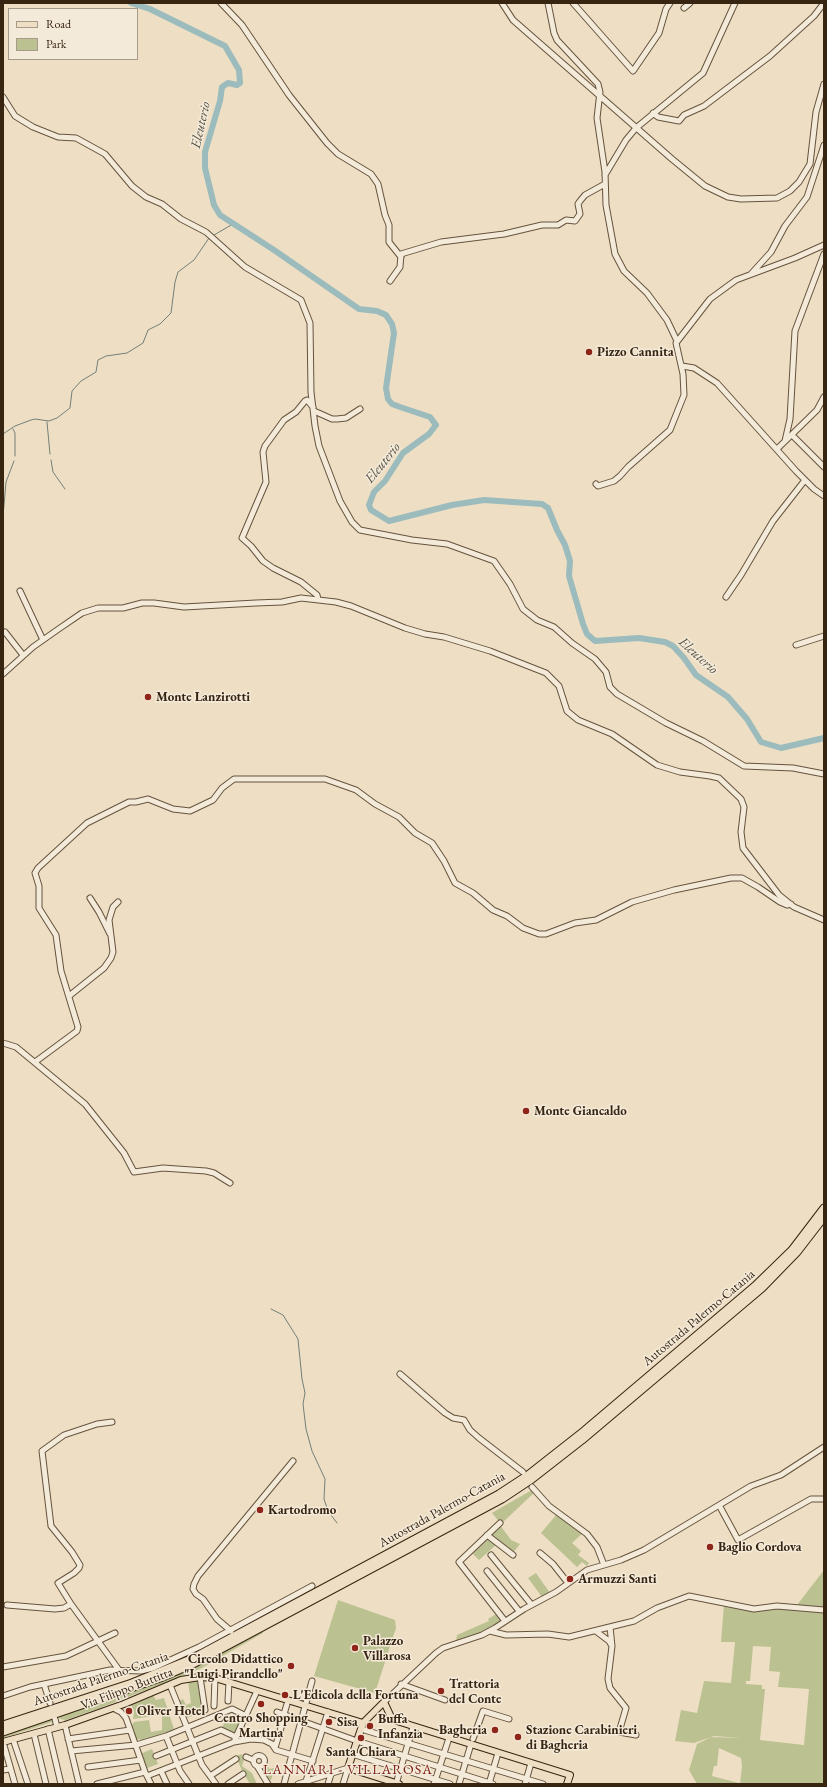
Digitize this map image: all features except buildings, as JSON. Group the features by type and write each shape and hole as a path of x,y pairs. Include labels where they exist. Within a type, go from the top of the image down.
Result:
{"highway":[{"name":"Autostrada Palermo-Catania","path":"3,1725 132,1682 196,1656 499,1494 528,1475 589,1427 755,1286 792,1250 824,1208"},
{"name":"Autostrada Palermo-Catania","path":"3,1732 147,1683 195,1663 502,1499 532,1479 582,1440 762,1288 797,1252 824,1217"}],"main road":[{"name":"Via Filippo Buttitta","path":"3,1742 65,1725 113,1708 189,1677 215,1678 328,1712 362,1726"},
{"path":"384,1702 388,1716 397,1721 449,1738 472,1742 498,1753 570,1775 567,1784"},
{"path":"384,1702 362,1726 348,1768 397,1784"}],"street":[{"path":"221,3 242,25 289,95 327,143 338,154 371,174 374,178 378,184 383,210 389,225 389,242 401,256"},
{"path":"502,3 513,20 599,96 705,186 719,194 741,199 777,198 790,190 806,174 812,152 816,112 824,84"},
{"path":"548,3 554,33 558,40 598,84 600,92 597,118 605,175 606,204 615,254 624,271 647,293 666,320 677,341 678,353 682,366 684,395 670,430 614,481 598,486 596,484"},
{"path":"573,3 633,71 659,32 666,9 670,3"},
{"path":"684,8 690,3"},
{"path":"605,175 626,140 636,128 703,73 735,3"},
{"path":"653,113 658,116 680,122 684,115 704,106 770,56 814,16 824,3"},
{"path":"3,98 15,116 33,127 58,136 76,138 106,154 140,192 170,209 181,218 211,237 245,266 301,300 310,323 311,392 315,426 322,457 340,502 352,522 360,530 412,540 447,544 494,561 510,584 523,610 537,620 554,627 572,643 595,659 606,672 610,687 617,694 666,723 703,741 744,766 793,768 824,774"},
{"path":"750,275 771,252 785,226 807,198 824,145"},
{"path":"390,281 400,267 401,254 441,242 504,234 542,225 558,225 566,220 575,221 580,214 578,204 580,201 585,195 605,184"},
{"path":"677,341 701,309 717,293 735,280 795,258 824,245"},
{"path":"785,441 790,419 795,331 824,254"},
{"path":"682,366 694,368 717,383 814,490 824,496"},
{"path":"777,449 817,410 824,397"},
{"path":"318,599 317,595 301,582 272,568 263,561 251,546 242,538 266,482 267,475 264,470 263,452 265,446 284,420 296,412 307,400 314,410 332,419 346,418 360,410"},
{"path":"792,434 824,467"},
{"path":"726,596 741,575 773,521 805,480"},
{"path":"20,591 43,640"},
{"path":"3,674 23,655 43,640 82,613 98,608 123,608 154,603 186,607 282,602 301,598 318,599 351,606 405,628 478,647 537,668 546,673 559,686 567,711 578,720 612,734 656,765 680,772 719,778 741,799 744,807 741,832 743,848 779,895 791,904 824,920"},
{"path":"5,632 23,655"},
{"path":"796,645 824,636"},
{"path":"35,1062 77,1031 78,1027 61,970 56,935 39,908 39,886 35,873 38,868 87,823 129,802 148,799 173,809 190,811 213,800 222,788 234,779 325,779 356,790 375,804 399,818 415,833 432,843 444,861 455,883 473,893 493,910 507,916 523,928 539,934 546,934 575,923 596,920 632,902 674,890 730,878 742,878 780,902 787,905 791,904"},
{"path":"90,898 111,935"},
{"path":"69,996 104,968 111,958 113,952 111,911 118,902"},
{"path":"3,1043 16,1047 70,1090 93,1114 124,1153 134,1172 163,1168 206,1171 214,1173 230,1183"},
{"path":"400,1374 445,1413 453,1418 464,1420 470,1430 522,1472"},
{"path":"112,1422 97,1424 64,1435 42,1451 51,1526 80,1564 79,1568 74,1573 58,1583 71,1604 119,1670"},
{"path":"384,1702 436,1652 490,1631 531,1604 568,1584 587,1570 644,1550 751,1486 781,1475 824,1448"},
{"path":"231,1631 217,1619 203,1599 196,1594 193,1589 194,1584 198,1576 293,1461"},
{"path":"532,1487 549,1506 587,1534 596,1547 604,1564"},
{"path":"719,1505 738,1540 811,1499 824,1499"},
{"path":"500,1523 459,1562 505,1621"},
{"path":"487,1535 513,1555"},
{"path":"540,1553 553,1564 568,1584"},
{"path":"491,1555 531,1604"},
{"path":"487,1571 519,1612"},
{"path":"3,1696 44,1684 110,1670 141,1671 153,1668 178,1658 231,1631 312,1586"},
{"path":"490,1631 506,1635 548,1634 569,1637 596,1632 634,1621 657,1608 689,1596 754,1609 777,1606 824,1610"},
{"path":"7,1605 55,1609 64,1608 71,1604"},
{"path":"610,1627 612,1646 608,1680 610,1688 626,1708 619,1732 636,1735"},
{"path":"596,1632 607,1639 612,1646"},
{"path":"3,1666 66,1656 114,1633"},
{"path":"607,1639 611,1639 612,1635"},
{"path":"200,1677 205,1710"},
{"path":"214,1706 215,1678"},
{"path":"284,1784 312,1681"},
{"path":"228,1701 229,1682"},
{"path":"44,1684 50,1703"},
{"path":"402,1684 445,1700"},
{"path":"170,1685 194,1741 202,1765 216,1784"},
{"path":"235,1739 257,1691"},
{"path":"276,1749 287,1704"},
{"path":"113,1708 122,1712 126,1718 151,1784"},
{"path":"71,1751 136,1745 166,1736 232,1709 246,1716"},
{"path":"459,1784 483,1711 509,1719"},
{"path":"277,1712 357,1741 491,1784 498,1753"},
{"path":"306,1781 328,1712"},
{"path":"55,1719 57,1727"},
{"path":"65,1725 79,1784"},
{"path":"362,1726 409,1743 494,1769 526,1781 543,1784"},
{"path":"397,1784 400,1769 414,1727"},
{"path":"48,1730 61,1784"},
{"path":"68,1739 130,1730"},
{"path":"156,1756 221,1730 235,1739"},
{"path":"34,1734 46,1784"},
{"path":"166,1736 177,1764 189,1784"},
{"path":"435,1782 449,1738"},
{"path":"96,1784 161,1771 235,1739 256,1739 272,1744 276,1749 292,1755 313,1760"},
{"path":"13,1740 28,1784"},
{"path":"3,1742 15,1784"},
{"path":"352,1754 435,1782 450,1784"},
{"path":"253,1760 258,1756 263,1758 262,1765 257,1766"},
{"path":"246,1757 253,1760 254,1765 257,1766 266,1784"},
{"path":"210,1776 236,1759"},
{"path":"88,1767 141,1760"},
{"path":"526,1781 531,1763"},
{"path":"3,1770 10,1768"},
{"path":"298,1784 348,1768"},
{"path":"343,1784 348,1768"},
{"path":"161,1771 167,1784"},
{"path":"229,1784 243,1774"},
{"path":"328,1784 331,1774"},
{"path":"316,1784 318,1778"}],"green space":[{"path":"532,1490 535,1492 501,1524 492,1513 490,1514"},
{"path":"557,1514 560,1518 583,1533 572,1543 581,1551 578,1555 589,1563 587,1566 582,1562 577,1567 541,1533"},
{"path":"500,1525 511,1540 520,1544 513,1553 490,1535"},
{"path":"487,1538 496,1545 479,1560 472,1553"},
{"path":"824,1570 824,1784 740,1784 742,1766 741,1758 719,1748 717,1766 714,1766 712,1776 739,1783 697,1784 689,1770 697,1744 711,1737 694,1743 675,1741 681,1710 697,1713 704,1681 731,1683 735,1642 721,1642 724,1604 754,1609 797,1605","holes":["753,1646 771,1647 769,1671 780,1672 778,1687 809,1689 804,1745 760,1740 765,1689 762,1689 762,1685 746,1684 746,1681 750,1681","714,1736 742,1738 711,1737"]},
{"path":"536,1573 550,1593 542,1597 528,1578"},
{"path":"338,1600 395,1620 396,1628 375,1693 314,1676"},
{"path":"496,1614 502,1622 498,1622 487,1631 456,1641 457,1635 489,1621 488,1619"},
{"path":"262,1631 263,1633 200,1669 66,1720 60,1719 59,1717 174,1676"},
{"path":"197,1680 204,1711 187,1718 179,1701 183,1699 186,1705 191,1703 188,1681"},
{"path":"153,1695 156,1700 164,1698 174,1729 141,1742 140,1739 135,1740 133,1731 135,1731 132,1730 132,1725 134,1722 149,1720 151,1732 162,1730 162,1715 133,1719 134,1712 131,1704"},
{"path":"228,1717 240,1722 234,1733 222,1727"},
{"path":"52,1719 52,1722 3,1738 3,1735"},
{"path":"152,1749 158,1764 147,1768 140,1754"},
{"path":"242,1754 244,1760 242,1766 252,1773 257,1784 250,1784 242,1771 236,1756"},
{"path":"267,1761 269,1769 274,1768 272,1778 269,1782 262,1768"}],"waterway":[{"name":"Eleuterio","path":"131,3 150,9 225,46 239,70 240,83 237,85 228,83 222,87 220,101 205,152 205,168 214,205 220,215 274,250 359,309 377,311 386,315 392,324 394,333 386,388 388,399 392,404 430,417 436,425 429,434 403,453 385,481 374,492 369,505 371,510 389,521 452,505 484,500 542,504 548,508 565,545 570,561 569,576 583,624 587,634 595,641 639,638 665,642 673,646 696,675 728,697 747,719 761,742 781,748 824,738"},
{"path":"214,235 233,224"},
{"path":"3,434 15,426 31,420 35,419 49,421 57,418 70,408 72,391 81,381 96,372 98,360 106,356 127,353 143,343 148,330 160,324 171,313 175,282 178,272 194,260 209,238"},
{"path":"47,422 50,454"},
{"path":"13,429 15,433 15,456"},
{"path":"51,460 53,472 65,489"},
{"path":"3,517 6,482 14,461"},
{"path":"271,1309 283,1315 298,1339 305,1393 303,1404 306,1429 312,1451 325,1479 324,1499 328,1511 337,1523"}],"place":[{"name":"Pizzo Cannita","path":"589,352"},
{"name":"Monte Lanzirotti","path":"148,697"},
{"name":"Monte Giancaldo","path":"526,1111"},
{"name":"Kartodromo","path":"260,1510"},
{"name":"Baglio Cordova","path":"710,1547"},
{"name":"Armuzzi Santi","path":"570,1579"},
{"name":"Palazzo Villarosa","path":"355,1648"},
{"name":"Circolo Didattico \"Luigi Pirandello\"","path":"291,1666"},
{"name":"Trattoria del Conte","path":"441,1691"},
{"name":"L'Edicola della Fortuna","path":"285,1695"},
{"name":"Centro Shopping Martina","path":"261,1704"},
{"name":"Oliver Hotel","path":"129,1711"},
{"name":"Sisa","path":"329,1722"},
{"name":"Buffa Infanzia","path":"370,1726"},
{"name":"Bagheria","path":"495,1730"},
{"name":"Stazione Carabinieri di Bagheria","path":"518,1737"},
{"name":"Santa Chiara","path":"361,1738"}],"district":[{"name":"LANNARI - VILLAROSA","path":"348,1770"}]}
